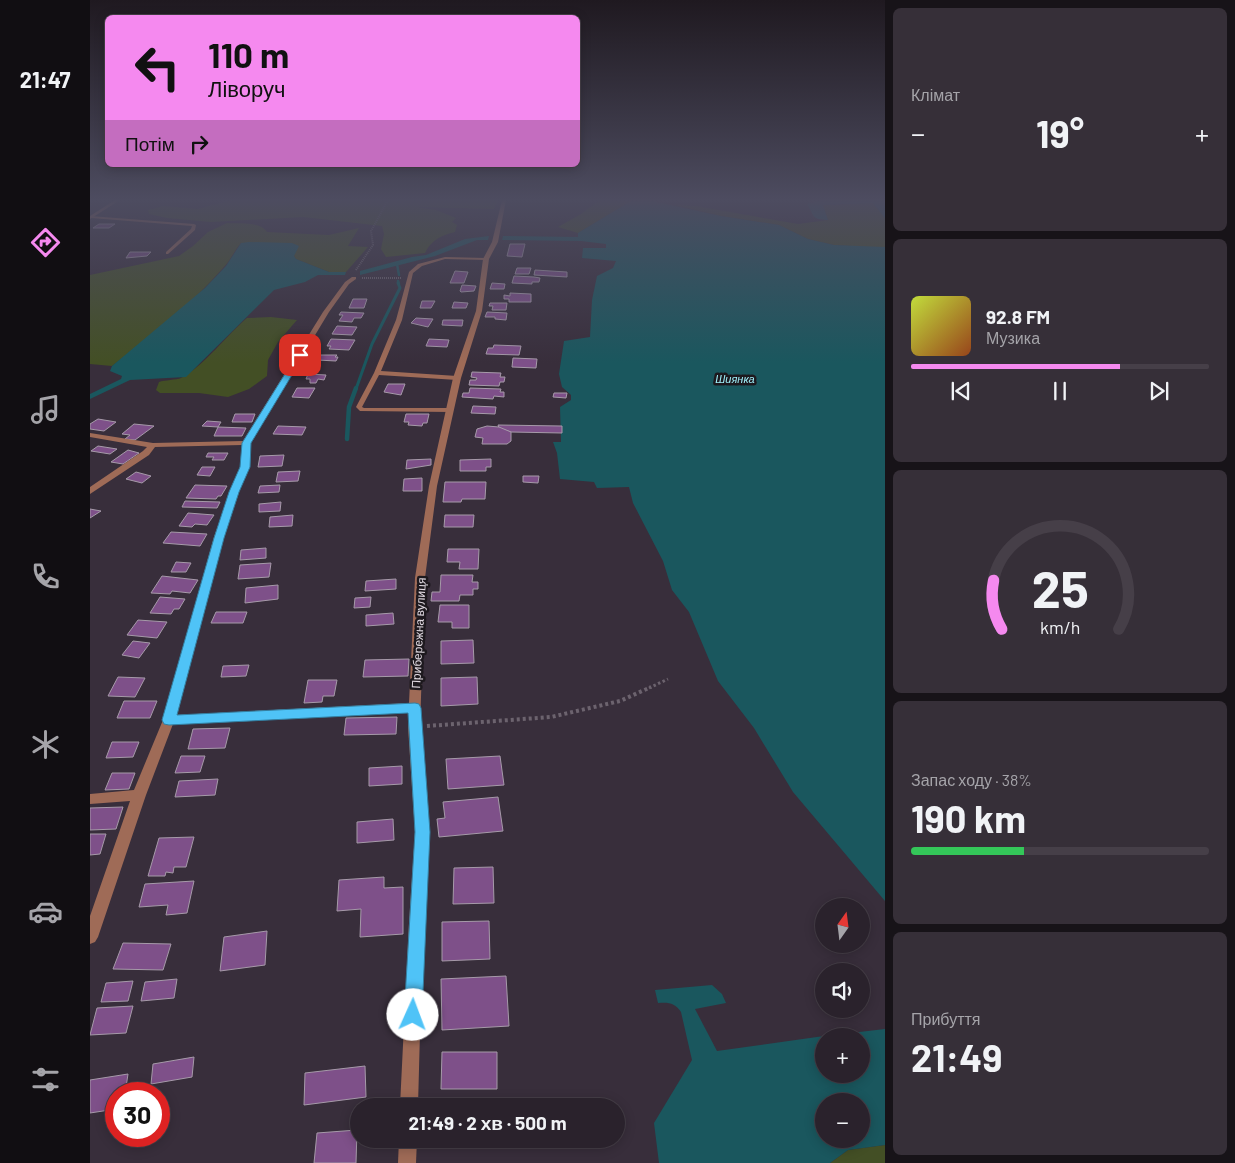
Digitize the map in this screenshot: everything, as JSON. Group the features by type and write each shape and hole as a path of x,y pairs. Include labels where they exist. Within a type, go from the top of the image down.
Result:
{"street":[{"name":"Прибережна вулиця","path":"409,1098 416,923 422,832 414,727 420,578 433,486 457,378 479,311 486,259 489,254"},
{"path":"90,937 139,794 169,720 219,538 234,492 245,467 246,443 326,312 347,283 354,278"},
{"path":"90,435 153,444 246,443"},
{"path":"90,490 146,453 153,444"},
{"path":"169,720 415,708"},
{"path":"90,799 139,794"},
{"path":"407,1163 408,1148"}],"lane":[{"path":"450,410 362,410 359,407 378,373 388,344 400,320 409,288 409,278 416,267 435,260 456,258 486,259"},
{"path":"378,373 457,378"}],"path":[{"path":"367,254 353,275 354,278 409,278"},
{"path":"414,727 551,717 620,701 668,679"}],"green space":[{"path":"181,254 233,254 198,294 141,344 112,366 90,364 90,275"},
{"path":"294,254 362,254 346,272 329,272 296,259"},
{"path":"384,254 413,254 386,257"},
{"path":"271,317 297,320 278,342 268,360 267,376 249,389 228,397 199,393 160,393 156,390 159,382 181,378 190,373 247,318"},
{"path":"885,1145 885,1163 830,1163 848,1150"}],"water":[{"path":"234,254 295,254 296,259 329,272 346,272 345,275 318,275 305,282 274,290 186,377 130,380 90,399 90,394 121,379 122,376 110,371 112,366 205,288 226,266"},
{"path":"440,254 360,275 360,271 426,255"},
{"name":"Шиянка","path":"582,254 885,254 885,901 793,792 754,728 718,681 689,612 672,590 663,561 633,503 629,487 597,488 594,482 560,479 557,453 553,442 561,442 560,407 571,400 571,395 562,387 559,374 564,341 590,337 592,300 597,276 613,268 616,261 582,258"},
{"path":"712,985 722,994 726,1003 695,1009 717,1051 815,1037 815,1083 870,1083 870,1031 885,1029 885,1145 870,1147 870,1093 815,1093 815,1148 863,1148 848,1150 830,1163 659,1163 654,1123 692,1060 681,1012 671,1004 658,1003 655,990"}],"building":[{"path":"128,254 149,254 147,256 126,258"},
{"path":"507,254 523,254 522,257 507,256"},
{"path":"517,268 531,268 529,274 515,274"},
{"path":"535,270 567,272 567,277 534,275"},
{"path":"455,271 468,272 464,283 450,283"},
{"path":"514,276 540,278 539,282 532,282 532,284 512,283"},
{"path":"492,283 505,284 504,289 490,289"},
{"path":"462,285 476,286 474,291 461,292"},
{"path":"510,293 531,294 531,302 509,302 509,299 504,299 504,295 510,296"},
{"path":"353,299 367,299 364,308 349,308"},
{"path":"422,301 435,301 431,308 420,308"},
{"path":"454,302 468,303 466,308 452,308"},
{"path":"490,303 507,303 506,310 492,310 493,306 489,306"},
{"path":"341,312 364,313 361,318 354,318 352,322 339,321 343,315 339,315"},
{"path":"487,312 507,313 506,320 485,317"},
{"path":"416,318 433,319 428,327 411,323"},
{"path":"443,320 463,320 462,326 442,325"},
{"path":"337,326 357,327 352,335 332,334"},
{"path":"331,339 355,340 349,350 329,349 331,346 327,346"},
{"path":"429,339 449,340 447,347 426,346"},
{"path":"494,345 521,346 519,355 486,354 488,348 493,348"},
{"path":"321,355 337,355 335,357 338,357 336,361 317,360"},
{"path":"513,358 537,359 536,368 512,367"},
{"path":"472,372 501,373 500,377 505,377 504,382 500,382 499,386 469,385 470,380 476,380 477,378 471,377"},
{"path":"308,374 326,375 324,380 318,379 316,383 310,383 310,379 306,379"},
{"path":"388,384 405,384 401,395 384,392"},
{"path":"297,388 315,388 309,398 292,397"},
{"path":"470,388 501,389 500,392 504,392 504,397 494,396 493,399 462,397 463,393 469,393"},
{"path":"554,393 567,393 566,398 553,397"},
{"path":"473,406 496,407 495,414 471,413"},
{"path":"235,414 255,414 252,422 232,422"},
{"path":"406,414 429,414 427,423 423,423 422,426 408,425 409,422 404,422"},
{"path":"98,419 116,422 104,431 90,429 90,424"},
{"path":"207,421 221,422 218,427 202,426"},
{"path":"134,424 154,426 135,440 125,439 130,435 122,434"},
{"path":"498,425 562,426 562,433 511,432 499,428"},
{"path":"278,426 306,427 302,435 273,434"},
{"path":"487,426 499,427 511,432 511,441 507,444 482,444 483,438 475,437 477,429"},
{"path":"218,427 246,428 242,436 214,436"},
{"path":"98,446 117,449 110,454 91,451"},
{"path":"128,450 139,453 123,464 111,462"},
{"path":"208,453 228,453 224,460 212,460 214,457 206,457"},
{"path":"284,455 282,466 258,467 260,456"},
{"path":"431,459 431,465 406,469 407,460"},
{"path":"491,459 491,467 486,467 486,471 460,471 460,460"},
{"path":"202,467 215,467 210,476 197,475"},
{"path":"300,471 298,481 276,482 278,472"},
{"path":"136,472 151,476 142,483 126,479"},
{"path":"523,476 539,476 538,483 523,482"},
{"path":"422,478 422,491 403,491 404,479"},
{"path":"445,482 486,482 485,499 462,499 461,502 443,502"},
{"path":"195,485 227,486 221,496 218,496 216,499 186,498"},
{"path":"280,485 279,492 258,493 260,486"},
{"path":"185,501 220,502 217,508 182,507"},
{"path":"281,502 280,511 259,512 259,504"},
{"path":"90,509 101,511 90,518"},
{"path":"188,513 214,515 207,525 179,526"},
{"path":"293,515 292,526 269,527 270,517"},
{"path":"445,515 474,515 473,527 444,527"},
{"path":"171,532 207,534 200,546 163,543"},
{"path":"266,548 266,558 240,560 241,550"},
{"path":"448,549 479,549 478,569 459,569 460,562 447,562"},
{"path":"176,562 191,563 186,572 171,572"},
{"path":"271,563 269,577 238,579 240,565"},
{"path":"441,575 473,575 472,582 478,582 478,589 473,589 473,595 460,595 459,601 431,601 432,592 440,592"},
{"path":"162,576 198,580 190,593 172,591 170,594 151,593"},
{"path":"396,579 396,589 365,591 366,581"},
{"path":"278,585 278,599 245,603 246,588"},
{"path":"160,597 185,599 179,609 174,609 171,614 150,613"},
{"path":"371,597 370,607 354,608 355,598"},
{"path":"440,605 469,605 469,628 452,628 452,622 438,622"},
{"path":"216,612 247,612 243,623 211,623"},
{"path":"393,613 394,624 366,626 366,615"},
{"path":"138,620 167,622 157,638 127,635"},
{"path":"473,640 474,663 441,664 441,641"},
{"path":"133,641 150,643 139,658 122,655"},
{"path":"409,659 408,676 363,677 365,660"},
{"path":"249,665 246,676 221,677 223,666"},
{"path":"118,677 145,678 135,697 108,696"},
{"path":"477,677 478,704 441,706 441,678"},
{"path":"308,680 337,680 334,696 323,696 322,702 304,703"},
{"path":"124,701 157,701 150,718 117,718"},
{"path":"397,717 396,734 344,735 346,718"},
{"path":"230,728 225,748 188,749 193,729"},
{"path":"112,742 139,742 133,757 106,758"},
{"path":"181,756 205,756 200,772 175,773"},
{"path":"500,756 504,785 448,789 446,759"},
{"path":"402,766 402,784 369,786 369,768"},
{"path":"112,773 135,773 129,789 105,790"},
{"path":"218,779 215,795 175,797 179,781"},
{"path":"498,797 503,831 439,837 437,819 445,818 443,802"},
{"path":"123,807 116,829 90,830 90,808"},
{"path":"393,819 394,840 357,843 357,822"},
{"path":"90,834 106,834 100,854 90,855"},
{"path":"194,837 186,867 174,867 173,873 166,872 165,876 148,876 159,838"},
{"path":"493,867 494,903 453,904 454,868"},
{"path":"384,877 384,888 403,887 403,934 360,937 361,909 337,911 339,880"},
{"path":"194,881 187,913 166,915 168,905 139,907 145,884"},
{"path":"489,921 490,959 442,961 442,922"},
{"path":"267,931 265,965 220,971 224,937"},
{"path":"123,943 171,944 163,970 113,969"},
{"path":"506,976 509,1026 442,1030 441,979"},
{"path":"177,979 174,998 141,1001 145,982"},
{"path":"133,981 128,1001 101,1002 106,983"},
{"path":"133,1006 126,1033 90,1035 97,1008"},
{"path":"442,1052 497,1052 497,1089 441,1089"},
{"path":"194,1057 192,1077 163,1082 151,1082 153,1064"},
{"path":"365,1066 366,1097 304,1105 305,1073"},
{"path":"128,1074 127,1082 105,1082 105,1111 90,1113 90,1080"},
{"path":"350,1131 350,1148 356,1148 356,1163 314,1163 317,1133"}],"waterway":[{"path":"397,264 399,275"},
{"path":"356,389 372,344 400,288 398,283"},
{"path":"347,439 349,407 356,388"}],"route":[{"path":"300,355 246,443 245,467 234,492 219,538 169,720 415,708 414,727 422,832 416,923 413,1015"}]}
